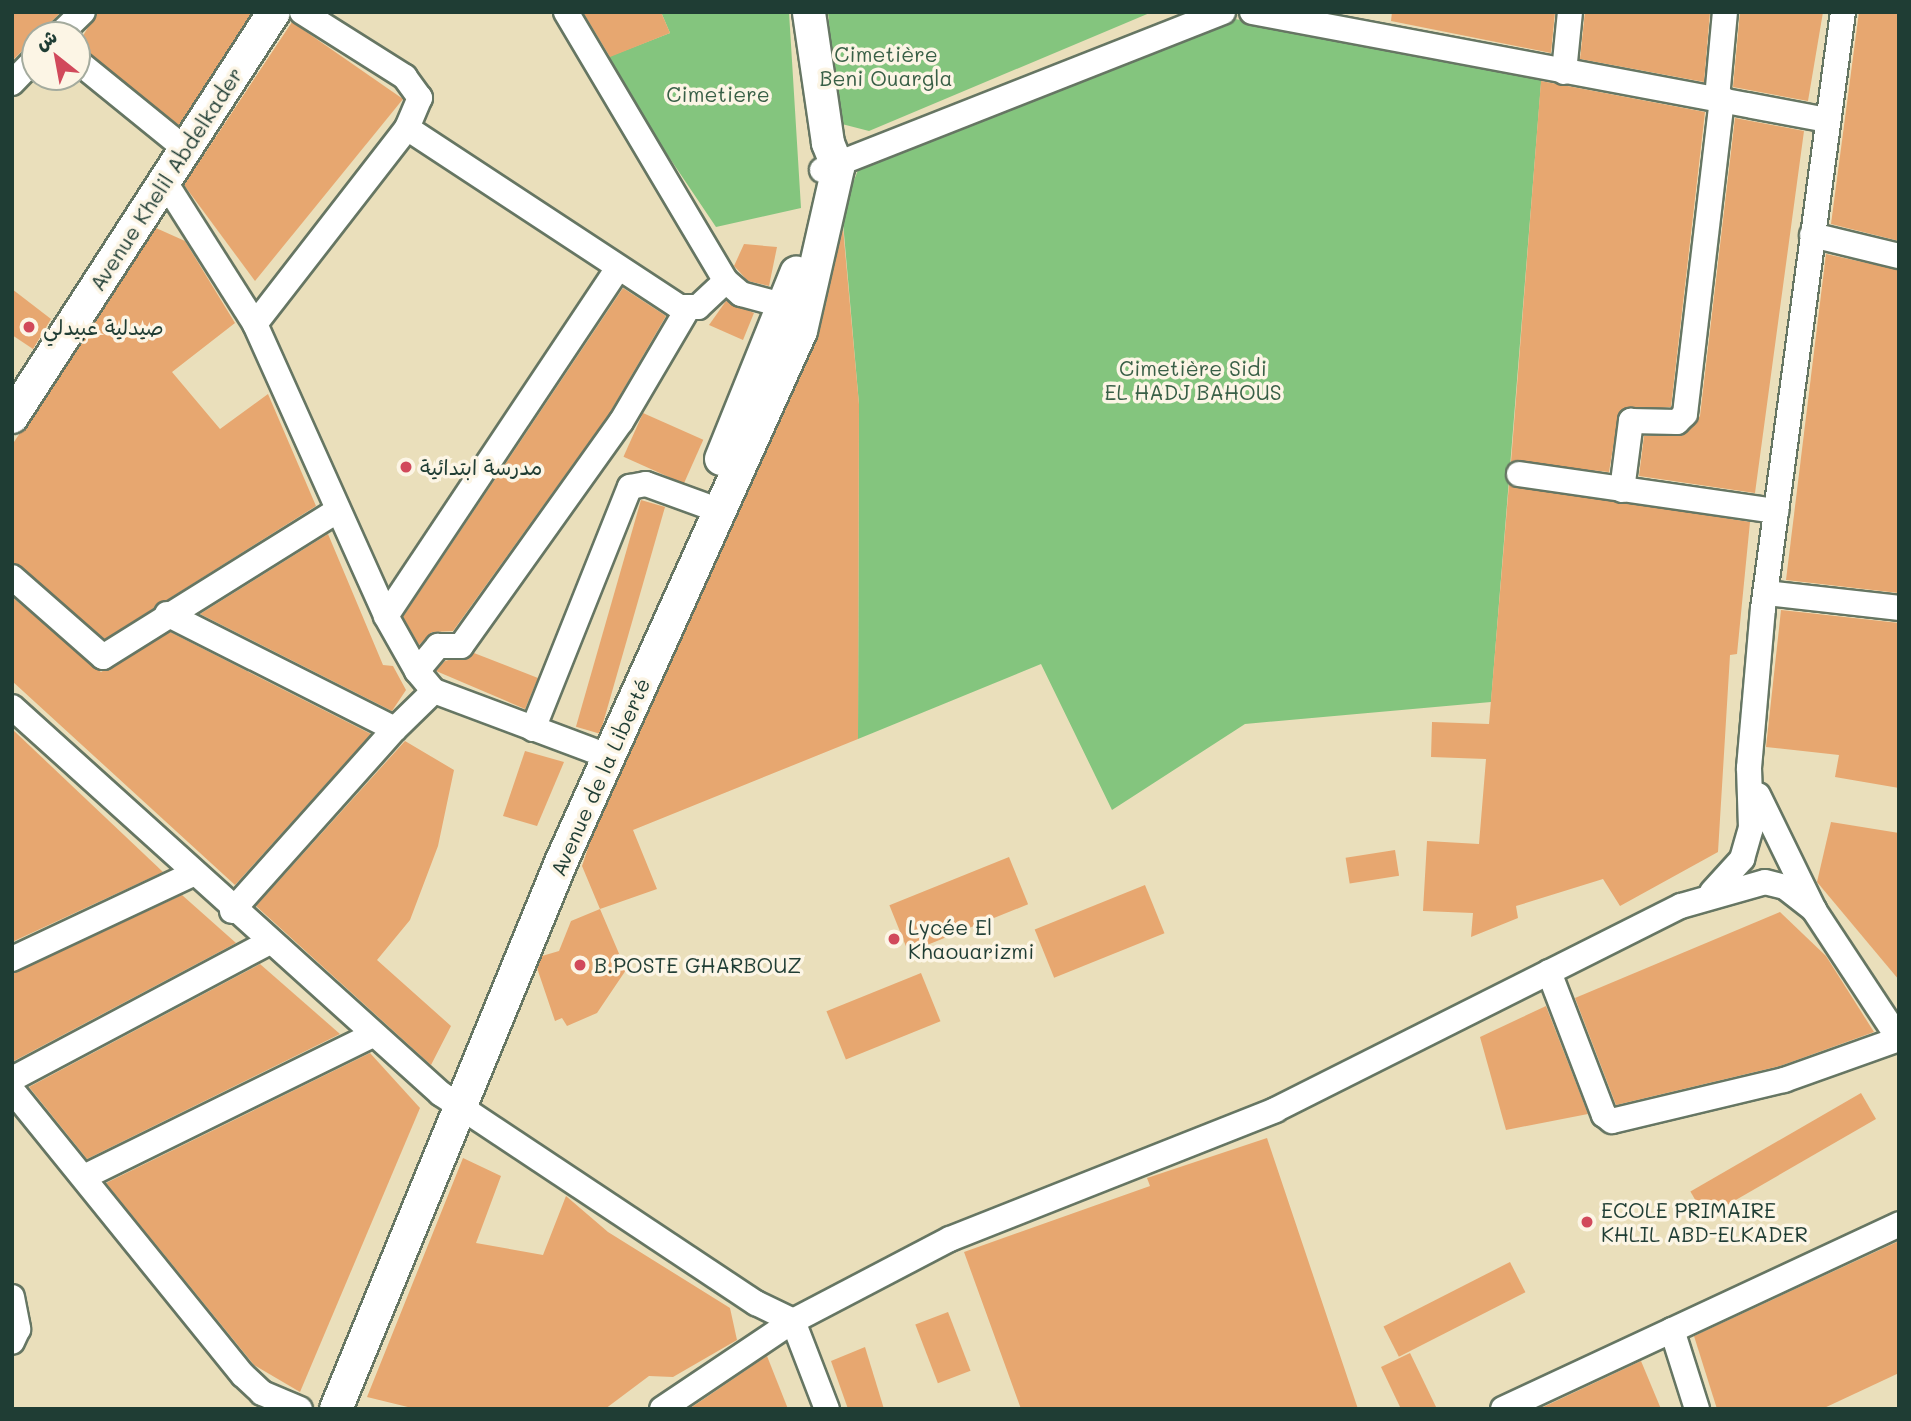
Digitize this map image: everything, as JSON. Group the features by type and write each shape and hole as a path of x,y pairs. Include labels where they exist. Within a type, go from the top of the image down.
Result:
{"street":[{"name":"Avenue Khelil Abdelkader","path":"12,417 274,12"},
{"path":"255,324 407,128 418,110 415,87 303,12"},
{"path":"566,12 726,281 741,294 786,306"},
{"name":"Avenue de la Liberté","path":"336,1409 450,1100 592,750 711,507 802,331 829,160 809,12"},
{"path":"829,160 1223,12"},
{"path":"1252,12 1827,120"},
{"path":"1564,72 1570,12"},
{"path":"1622,490 1631,421 1677,422 1685,414 1726,12"},
{"path":"1703,899 1732,875 1749,843 1749,768 1766,593 1843,12"},
{"path":"91,72 184,148"},
{"path":"407,128 618,268 687,310"},
{"name":"Avenue de la Liberté","path":"317,1409 711,507 786,306 829,160"},
{"path":"165,182 255,324 386,616 417,671 434,691 592,750"},
{"path":"1812,235 1899,256"},
{"path":"386,616 618,268"},
{"path":"417,671 438,646 461,646 621,422 687,310 726,281"},
{"path":"1519,474 1776,511"},
{"path":"533,729 630,487 646,484 711,507"},
{"path":"12,577 100,657 338,510"},
{"path":"1766,593 1899,608"},
{"path":"167,614 395,729"},
{"path":"232,911 395,729 434,691"},
{"path":"12,707 232,911 450,1100 756,1303 793,1321 827,1409"},
{"path":"1749,768 1770,828 1814,910"},
{"path":"12,960 193,874"},
{"path":"662,1409 793,1321 950,1239 1275,1110 1549,972 1703,899 1765,882 1785,887 1814,910 1888,998 1899,1039 1784,1080 1612,1121 1604,1115 1549,972"},
{"path":"12,1079 268,943"},
{"path":"86,1176 372,1035"},
{"path":"12,1090 86,1176 254,1401 300,1409"},
{"path":"1515,1406 1899,1224"},
{"path":"12,1297 18,1329 12,1342"},
{"path":"1672,1330 1697,1409"}],"green space":[{"name":"Cimetiere","path":"661,12 789,12 801,208 716,227 603,59 670,33"},
{"name":"Cimetière Beni Ouargla","path":"828,12 1152,12 869,131 838,123"},
{"name":"Cimetière Sidi EL HADJ BAHOUS","path":"1223,17 1542,71 1491,702 1245,724 1112,810 1041,664 858,739 859,404 842,211 858,170"}],"building":[{"path":"12,12 61,12 52,21 21,21 21,52 12,61"},
{"path":"97,12 252,12 179,125 91,57 91,22"},
{"path":"583,12 661,12 670,33 610,57"},
{"path":"1392,12 1555,12 1551,53 1391,21"},
{"path":"1585,12 1710,12 1704,82 1580,59"},
{"path":"1740,12 1823,12 1808,101 1733,87"},
{"path":"1859,12 1899,12 1899,241 1831,224"},
{"path":"292,22 403,99 255,281 184,185"},
{"path":"1541,81 1705,112 1671,407 1619,412 1609,472 1511,462"},
{"path":"1735,118 1804,131 1755,493 1639,476 1644,436 1682,436 1700,416"},
{"path":"156,228 185,241 235,323 172,372 220,429 268,394 316,506 105,639 12,563 12,445"},
{"path":"843,228 859,404 858,739 633,830 657,889 600,909 582,866 590,842 818,338"},
{"path":"744,244 777,247 769,286 748,281 734,266"},
{"path":"1826,254 1899,270 1899,593 1786,580"},
{"path":"623,288 666,316 609,414 453,631 432,632 419,645 403,617"},
{"name":"صيدلية عبيدلي","path":"12,289 51,319 33,349 12,335"},
{"path":"726,301 754,313 743,340 709,325"},
{"path":"643,413 703,440 684,484 623,457"},
{"path":"1509,484 1750,522 1737,654 1730,655 1718,852 1620,906 1603,879 1516,906 1518,918 1471,937 1473,913 1423,911 1427,841 1479,844 1486,759 1431,757 1432,722 1489,724"},
{"path":"641,500 665,507 600,734 576,727"},
{"path":"328,534 383,665 393,666 406,690 392,711 200,614"},
{"path":"12,597 101,672 170,632 371,734 235,885 12,681"},
{"path":"1781,610 1899,623 1899,788 1835,777 1839,755 1766,747"},
{"path":"474,653 538,678 525,709 436,671 445,661"},
{"path":"12,729 163,872 12,942"},
{"path":"405,741 454,770 438,846 410,920 377,960 451,1026 431,1065 256,906"},
{"path":"525,751 564,762 537,826 503,816"},
{"path":"1831,822 1899,833 1899,980 1817,882"},
{"path":"1395,850 1399,876 1350,884 1346,858"},
{"path":"1009,857 1028,904 908,953 889,905"},
{"path":"1145,885 1164,933 1054,978 1035,930"},
{"path":"182,895 236,943 12,1062 12,974"},
{"name":"B.POSTE GHARBOUZ","path":"600,909 626,970 597,1013 567,1026 562,1018 555,1021 537,968 542,956 559,951 571,921"},
{"path":"1780,912 1826,956 1874,1032 1780,1066 1616,1105 1575,998"},
{"path":"260,964 340,1034 87,1159 29,1087"},
{"path":"921,973 940,1021 846,1059 826,1011"},
{"path":"1546,1006 1588,1114 1506,1130 1480,1037"},
{"path":"370,1053 420,1108 300,1392 254,1365 106,1183"},
{"path":"1861,1093 1876,1119 1705,1217 1690,1192"},
{"path":"1267,1138 1358,1409 1021,1409 964,1252 1150,1186 1147,1178"},
{"path":"463,1158 501,1176 476,1243 543,1255 566,1196 608,1232 730,1308 737,1340 673,1377 649,1376 605,1409 416,1409 367,1397"},
{"path":"1899,1241 1899,1373 1822,1409 1717,1409 1694,1336"},
{"path":"1510,1262 1525,1292 1399,1357 1383,1326"},
{"path":"948,1312 971,1371 938,1383 915,1325"},
{"path":"865,1347 884,1409 848,1409 831,1361"},
{"path":"1410,1353 1437,1409 1401,1409 1381,1367"},
{"path":"767,1356 788,1409 689,1409"},
{"path":"1641,1361 1661,1409 1539,1409"}],"place":[{"name":"صيدلية عبيدلي","path":"29,327"},
{"name":"مدرسة ابتدائية","path":"406,467"},
{"name":"Lycée El Khaouarizmi","path":"894,939"},
{"name":"B.POSTE GHARBOUZ","path":"580,965"},
{"name":"ECOLE PRIMAIRE KHLIL ABD-ELKADER","path":"1587,1222"}]}
